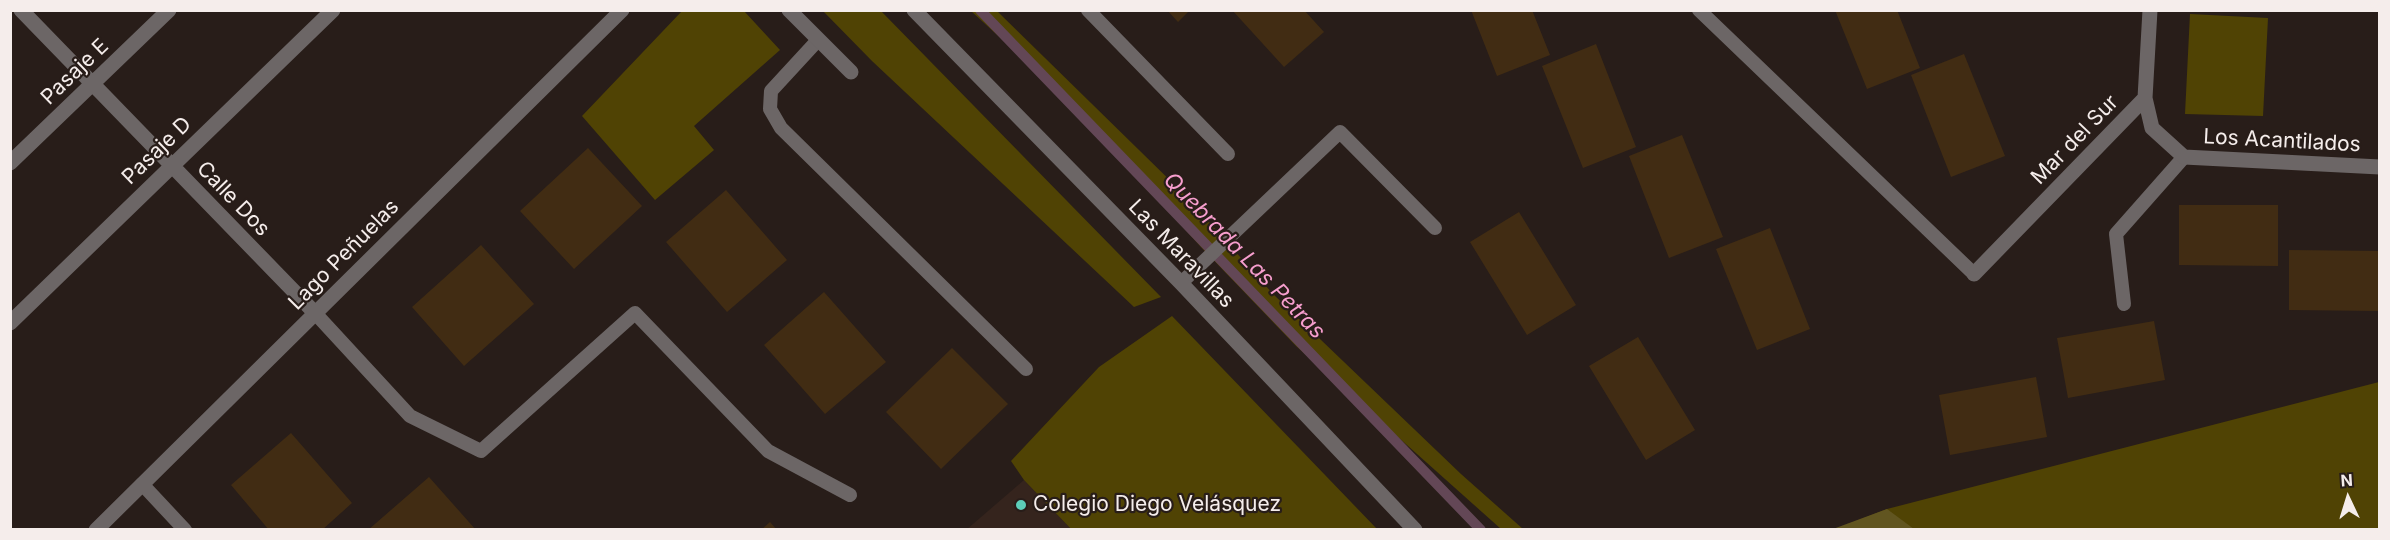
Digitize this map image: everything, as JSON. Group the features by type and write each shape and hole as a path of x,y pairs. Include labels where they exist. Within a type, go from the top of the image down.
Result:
{"street":[{"name":"Calle Dos","path":"21,10 315,313"},
{"name":"Pasaje E","path":"10,163 169,10"},
{"name":"Pasaje D","path":"10,323 333,10"},
{"name":"Lago Peñuelas","path":"96,530 622,10"},
{"path":"789,10 851,72"},
{"name":"Las Maravillas","path":"914,10 1181,283 1415,530"},
{"name":"Mar del Sur","path":"1974,274 2145,98 2150,10"},
{"name":"Los Acantilados","path":"2145,98 2152,128 2184,157 2379,167"}],"lane":[{"path":"1088,10 1228,154"},
{"path":"1699,10 1974,274"},
{"path":"818,40 771,91 770,109 781,128 1026,369"},
{"path":"1181,283 1340,132 1435,228"},
{"path":"2124,304 2116,234 2184,157"},
{"path":"315,313 410,416 481,451 635,313 768,451 850,495"},
{"path":"142,484 185,530"}],"shaded area":[{"path":"682,11 744,11 780,50 694,126 714,150 655,200 582,116"},
{"path":"823,11 881,11 1161,297 1134,307 872,61"},
{"path":"971,11 997,11 1186,196 1273,294 1461,474 1523,529 1501,529 1296,346 1201,247 1064,96"},
{"path":"2190,14 2268,18 2263,116 2185,114"},
{"path":"1172,316 1377,529 1071,529 1024,480 1011,461 1099,367"},
{"path":"2379,382 2379,529 1833,530 1887,509"},
{"name":"Colegio Diego Velásquez","path":"1024,480 1071,529 966,530"},
{"path":"1887,509 1914,529 1833,529"}],"building":[{"path":"1167,10 1190,10 1178,22"},
{"path":"1232,10 1304,10 1324,32 1284,67"},
{"path":"1471,10 1532,10 1550,55 1497,76"},
{"path":"1835,10 1897,10 1920,68 1867,89"},
{"path":"1596,44 1636,147 1583,168 1542,66"},
{"path":"1964,54 2005,156 1951,177 1911,75"},
{"path":"1682,135 1723,237 1669,258 1629,156"},
{"path":"588,148 642,206 574,269 520,211"},
{"path":"726,190 787,260 727,312 666,242"},
{"path":"2179,205 2278,205 2278,266 2179,265"},
{"path":"1519,212 1576,305 1527,335 1470,242"},
{"path":"1770,228 1810,329 1757,350 1716,249"},
{"path":"481,245 534,304 464,366 412,307"},
{"path":"2289,250 2380,251 2380,311 2289,310"},
{"path":"824,292 886,362 825,414 764,345"},
{"path":"2154,321 2165,380 2068,398 2057,338"},
{"path":"1638,337 1695,430 1646,460 1589,366"},
{"path":"952,348 1008,404 941,469 886,412"},
{"path":"2036,377 2047,437 1950,455 1939,395"},
{"path":"291,433 352,503 322,530 269,530 231,485"},
{"path":"429,477 476,530 368,530"},
{"path":"770,522 777,530 761,530"}],"waterway":[{"name":"Quebrada Las Petras","path":"980,10 1481,530"}],"place":[{"name":"Colegio Diego Velásquez","path":"1021,505"}]}
